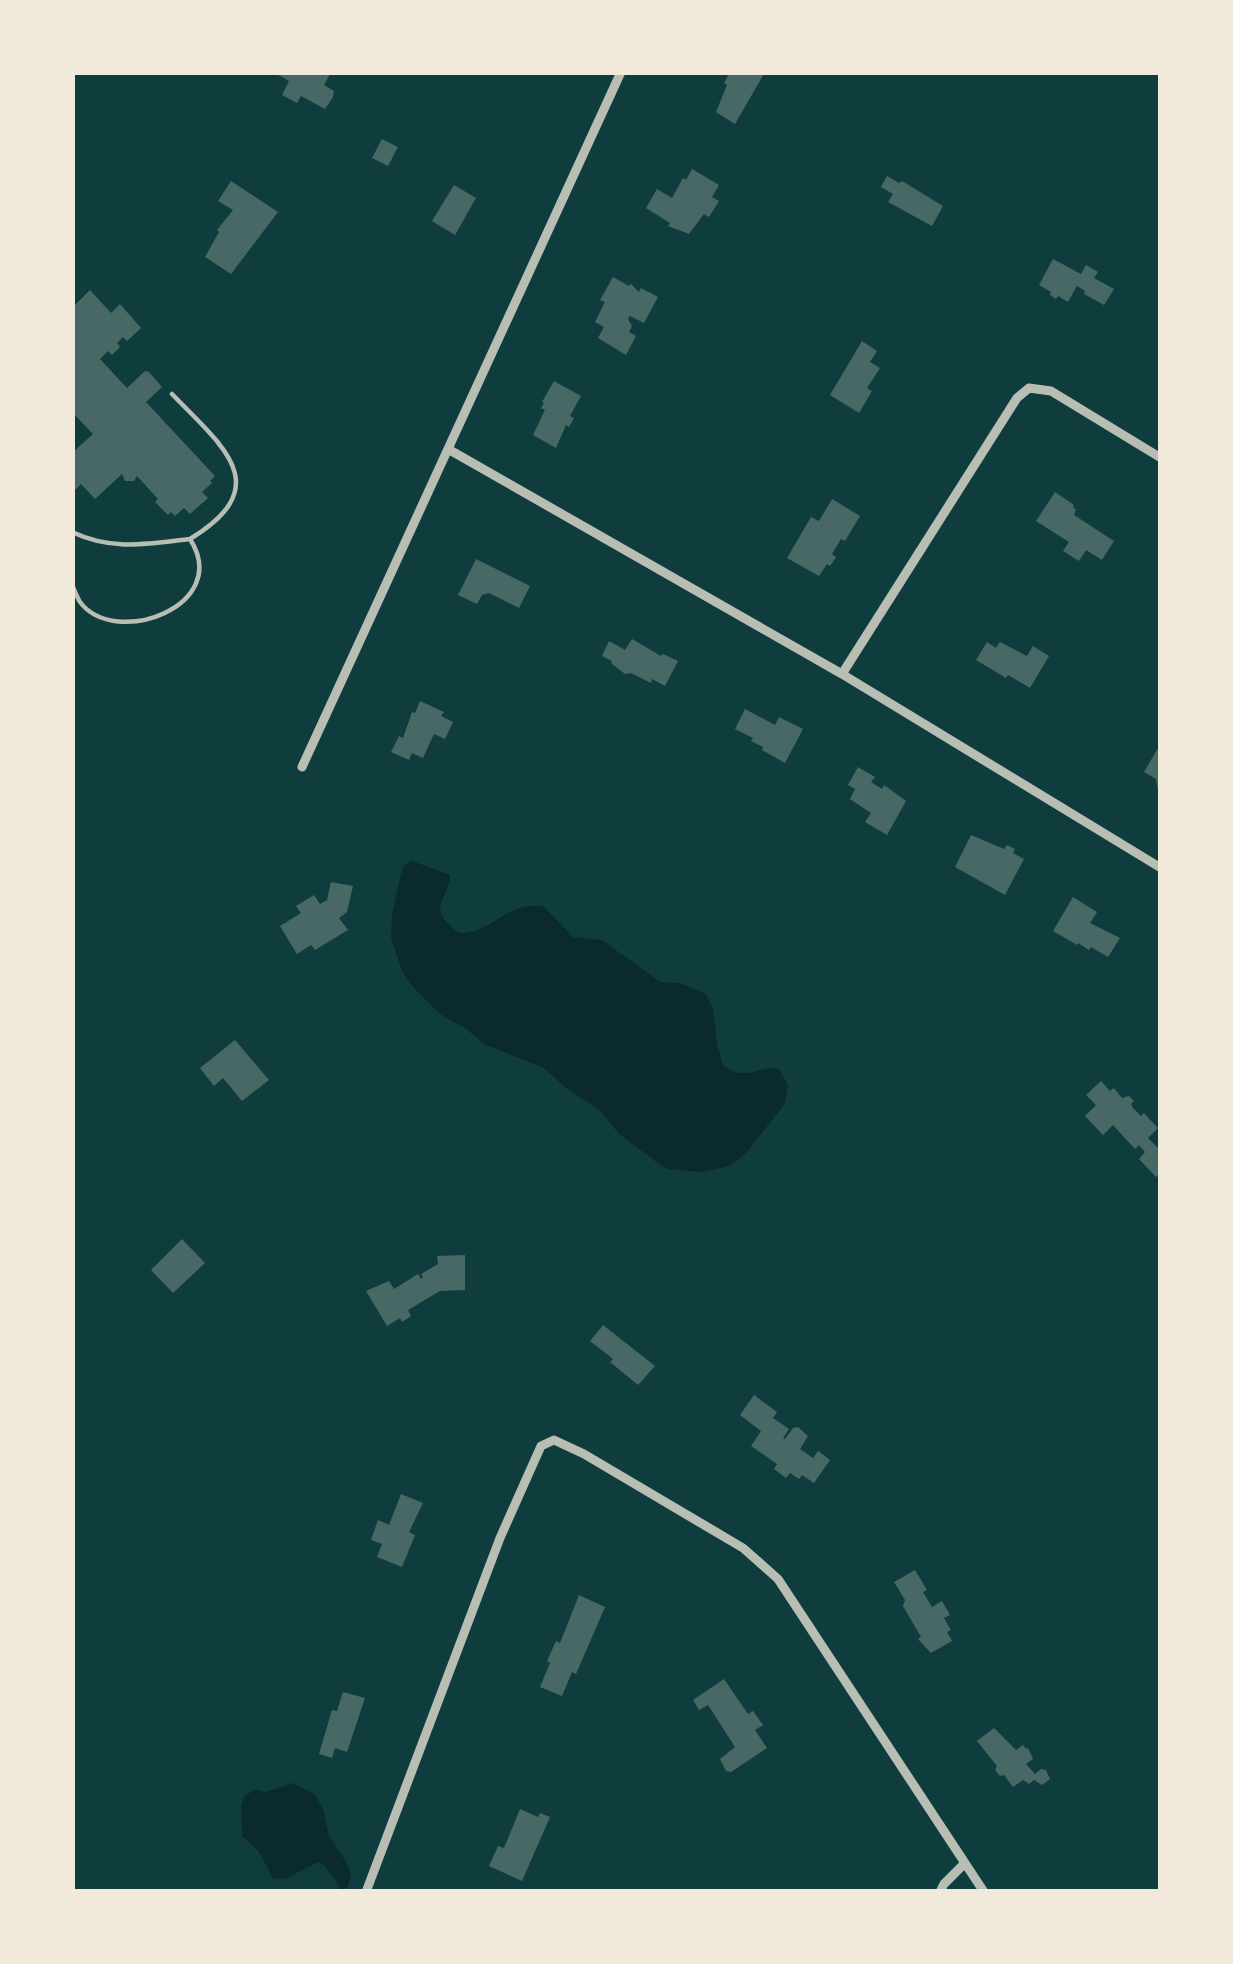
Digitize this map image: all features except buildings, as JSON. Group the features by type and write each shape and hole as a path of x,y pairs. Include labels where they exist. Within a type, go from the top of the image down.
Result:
{"street":[{"path":"302,766 621,72"},
{"path":"842,674 1017,398 1029,388 1052,391 1161,458"},
{"path":"448,449 842,674 1161,868"},
{"path":"366,1892 500,1538 541,1447 554,1440 743,1548 778,1579 984,1892"},
{"path":"940,1892 964,1863"}],"lane":[{"path":"72,532 128,547 190,539 224,514 236,488 236,472 220,446 172,394"},
{"path":"72,585 80,603 100,617 132,621 166,614 197,583 201,564 190,539"}],"water":[{"path":"412,861 450,875 440,911 459,933 481,929 517,909 543,906 573,937 602,940 660,982 679,983 706,994 723,1065 739,1073 779,1069 788,1085 784,1105 730,1166 701,1172 659,1164 544,1068 484,1044 440,1014 414,988 402,971 391,937 403,866"},
{"path":"293,1783 314,1794 323,1808 329,1836 348,1865 347,1888 341,1889 318,1862 285,1879 273,1878 259,1852 242,1836 245,1795"}]}
